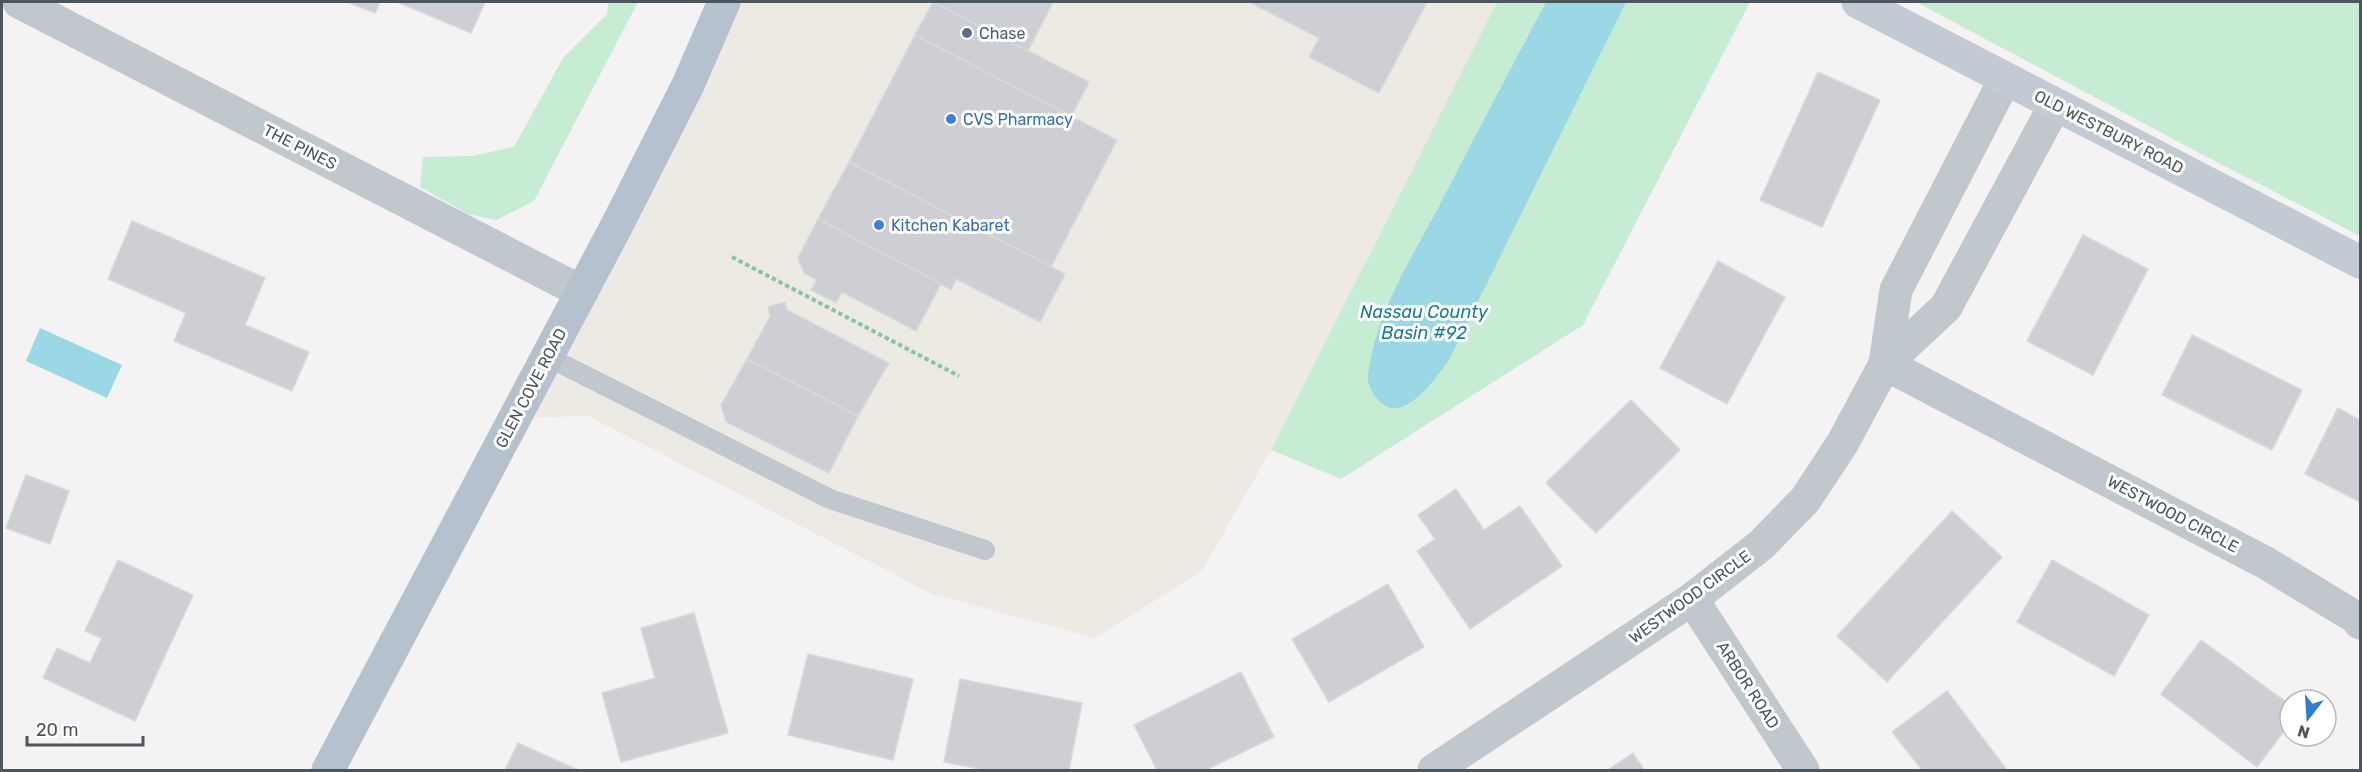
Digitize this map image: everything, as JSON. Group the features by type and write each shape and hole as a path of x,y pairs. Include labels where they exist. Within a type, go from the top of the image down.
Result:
{"main road":[{"name":"GLEN COVE ROAD","path":"328,771 582,292 688,85 724,2"},
{"name":"OLD WESTBURY ROAD","path":"1858,2 2361,262"}],"street":[{"name":"THE PINES","path":"19,2 582,292"},
{"name":"WESTWOOD CIRCLE","path":"1885,364 1896,290 2005,79"},
{"name":"WESTWOOD CIRCLE","path":"1434,771 1692,599 1761,545 1804,500 1842,444 1885,364 1946,307 2055,105"},
{"name":"WESTWOOD CIRCLE","path":"1885,364 2266,563 2361,622"},
{"name":"ARBOR ROAD","path":"1692,599 1803,771"}],"lane":[{"path":"548,357 830,499 985,549"}],"path":[{"path":"732,257 959,376"}],"shaded area":[{"path":"724,2 1497,2 1271,450 1202,571 1095,638 932,594 588,416 516,418"}],"green space":[{"path":"608,2 638,2 534,201 496,220 468,214 420,187 423,157 472,156 514,147 563,58 607,14"},
{"path":"1497,2 1750,2 1583,325 1341,479 1271,450"},
{"path":"1916,2 2360,2 2360,236 2205,156"}],"water":[{"name":"Nassau County Basin #92","path":"1546,2 1626,2 1450,358 1429,387 1409,404 1398,408 1388,407 1376,398 1368,379 1372,353 1386,310 1405,268"},
{"path":"40,328 122,365 107,398 26,361"}],"building":[{"path":"347,2 380,2 375,13"},
{"path":"397,2 485,2 471,33"},
{"path":"933,2 1089,82 1071,117 915,35"},
{"path":"933,2 1053,2 1028,51"},
{"path":"1249,2 1427,2 1379,93 1309,57 1319,38"},
{"path":"915,35 1117,140 1051,267 849,162"},
{"path":"1818,72 1880,100 1822,227 1760,200"},
{"path":"849,162 1065,274 1040,322 956,279 951,290 818,219"},
{"path":"818,219 941,284 916,331 842,292 836,303 811,290 817,280 804,273 798,258"},
{"path":"132,221 265,278 245,325 309,352 292,391 174,341 186,313 108,279"},
{"path":"2083,235 2148,269 2093,375 2027,341"},
{"path":"1718,261 1785,297 1727,404 1660,368"},
{"path":"785,302 787,310 889,363 858,416 747,359 770,316 768,307"},
{"path":"2192,335 2302,390 2272,450 2162,395"},
{"path":"747,359 858,416 829,473 726,422 721,405"},
{"path":"1631,400 1680,450 1596,533 1546,483"},
{"path":"2338,408 2360,420 2360,502 2305,474"},
{"path":"26,475 69,491 50,544 6,528"},
{"path":"1456,489 1484,530 1520,506 1562,566 1470,629 1417,551 1435,539 1418,515"},
{"path":"1952,511 2002,557 1887,682 1837,636"},
{"path":"118,560 193,595 135,721 43,678 57,648 90,663 102,638 85,631"},
{"path":"2052,560 2149,615 2114,676 2017,622"},
{"path":"1388,584 1424,647 1329,702 1292,639"},
{"path":"694,613 728,733 621,762 602,693 655,678 641,628"},
{"path":"2201,640 2278,696 2278,739 2257,767 2161,694"},
{"path":"808,654 913,679 893,760 788,735"},
{"path":"1241,672 1274,737 1206,770 1157,770 1134,725"},
{"path":"960,679 1082,703 1069,770 984,770 944,762"},
{"path":"1947,691 2007,770 1922,770 1892,732"},
{"path":"518,743 578,770 505,770"},
{"path":"1633,753 1644,770 1608,770"}],"place":[{"name":"Chase","path":"967,33"},
{"name":"CVS Pharmacy","path":"951,119"},
{"name":"Kitchen Kabaret","path":"879,225"}]}
